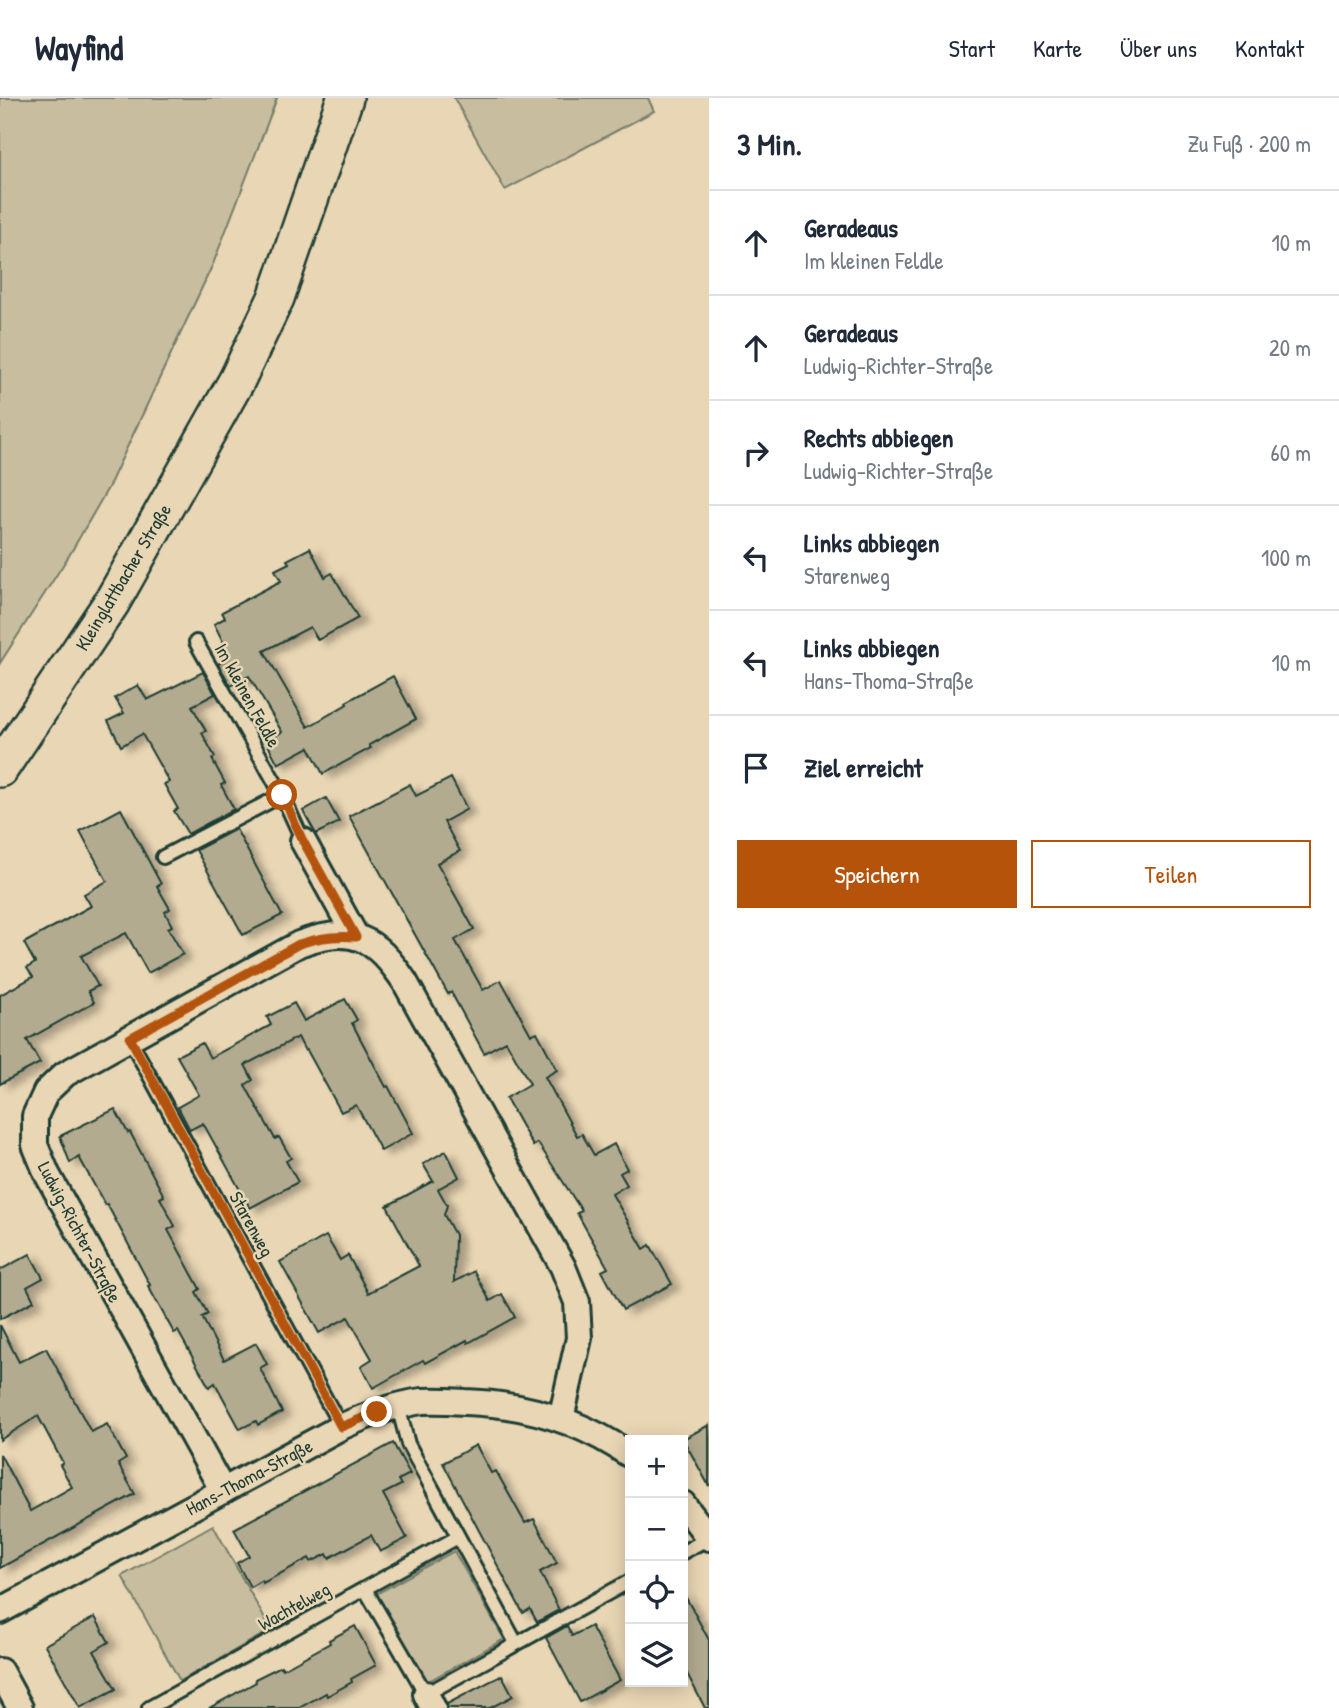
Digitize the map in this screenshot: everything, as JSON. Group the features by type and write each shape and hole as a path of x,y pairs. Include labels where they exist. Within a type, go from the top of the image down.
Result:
{"main road":[{"name":"Kleinglattbacher Straße","path":"0,769 112,601 237,380 276,298 345,98"}],"street":[{"path":"303,841 356,937 375,946 405,982 563,1267 577,1302 579,1338 561,1419"},
{"name":"Ludwig-Richter-Straße","path":"223,1491 47,1174 35,1145 35,1116 46,1091 65,1074 299,944 317,937 356,937"},
{"name":"Hans-Thoma-Straße","path":"0,1611 341,1427 398,1406 423,1401 487,1402 511,1406 561,1419 591,1432 625,1452"},
{"path":"688,1511 709,1538"},
{"path":"0,1671 20,1708"}],"lane":[{"name":"Im kleinen Feldle","path":"196,642 282,795 303,841"},
{"path":"163,857 282,795"},
{"name":"Starenweg","path":"130,1038 341,1427"},
{"path":"398,1406 408,1444 516,1643"},
{"name":"Wachtelweg","path":"149,1708 458,1537"},
{"path":"688,1549 709,1538"},
{"path":"365,1589 430,1701 516,1643 625,1584"}],"shaded area":[{"path":"0,98 277,98 213,264 108,488 70,554 0,663"},
{"path":"454,98 648,98 654,111 505,190"},
{"path":"213,1525 271,1630 180,1681 122,1576"},
{"path":"454,1551 504,1639 425,1683 376,1594"}],"building":[{"path":"310,548 325,577 332,573 358,618 318,640 310,627 264,651 308,727 393,676 416,719 323,774 309,747 278,764 266,741 282,732 249,676 231,686 218,664 230,655 214,624 225,618 222,612 281,581 275,570"},
{"path":"203,672 215,694 192,706 206,731 202,733 225,783 221,785 234,809 188,834 174,811 178,809 164,784 169,782 142,734 121,746 108,721 124,713 115,698 138,685 147,700"},
{"path":"451,778 467,809 444,822 460,851 437,863 474,929 455,940 483,990 501,980 531,1035 537,1032 557,1070 545,1077 577,1136 582,1134 594,1155 614,1144 627,1169 620,1173 627,1185 612,1194 644,1249 650,1245 672,1284 623,1310 602,1271 608,1268 577,1213 582,1211 538,1143 533,1146 506,1098 530,1084 506,1041 484,1053 349,816 410,784 416,796"},
{"path":"326,798 339,822 316,834 303,811"},
{"path":"121,809 161,884 157,886 170,909 165,912 172,926 168,928 183,954 148,973 126,933 81,956 98,986 88,991 94,1002 27,1040 40,1063 0,1084 0,995 33,977 27,968 35,963 24,943 91,906 84,894 107,881 80,831"},
{"path":"236,829 282,915 243,935 196,850"},
{"path":"345,999 357,1020 352,1023 413,1133 381,1151 356,1105 341,1112 298,1037 245,1065 253,1080 245,1085 275,1139 279,1137 291,1158 286,1161 298,1182 250,1208 203,1123 190,1130 178,1107 199,1095 177,1056 202,1043 210,1058 271,1025 267,1017 294,1003 304,1021"},
{"path":"115,1109 164,1196 160,1198 175,1226 168,1230 200,1289 196,1292 208,1314 202,1317 224,1360 256,1343 267,1364 260,1368 282,1412 258,1425 256,1421 240,1429 215,1383 209,1387 178,1331 174,1333 107,1204 105,1205 79,1157 70,1163 60,1136"},
{"path":"446,1151 459,1177 438,1189 447,1205 444,1215 455,1235 454,1282 474,1271 490,1301 502,1294 515,1317 468,1343 467,1340 425,1363 423,1360 373,1388 361,1366 372,1359 348,1317 319,1333 280,1262 326,1236 340,1260 348,1255 368,1293 419,1266 387,1206 433,1181 423,1164"},
{"path":"30,1254 43,1278 27,1287 34,1301 0,1319 0,1270"},
{"path":"0,1325 19,1362 46,1348 91,1432 107,1424 126,1459 118,1464 135,1494 0,1568 0,1454 30,1511 72,1487 60,1465 63,1463 38,1416 0,1440"},
{"path":"709,1425 709,1486 688,1448 688,1436"},
{"path":"393,1443 410,1474 398,1480 401,1485 383,1494 407,1538 380,1552 371,1535 329,1558 327,1554 311,1562 309,1558 263,1583 262,1580 250,1587 237,1563 249,1556 234,1529"},
{"path":"476,1445 491,1473 496,1471 525,1523 534,1519 557,1563 540,1572 559,1610 537,1622 530,1609 523,1613 443,1463"},
{"path":"688,1601 709,1640 709,1708 705,1708 688,1676"},
{"path":"95,1617 109,1642 94,1651 116,1689 80,1708 45,1645"},
{"path":"355,1626 376,1665 351,1679 352,1682 299,1708 209,1708 256,1682 255,1679 281,1666 283,1669"},
{"path":"567,1626 572,1636 591,1626 620,1680 580,1702 546,1638"},
{"path":"502,1675 513,1696 490,1708 448,1708 447,1704"}],"route":[{"path":"282,795 303,841 356,937 317,937 299,944 130,1038 341,1427 377,1412"}]}
